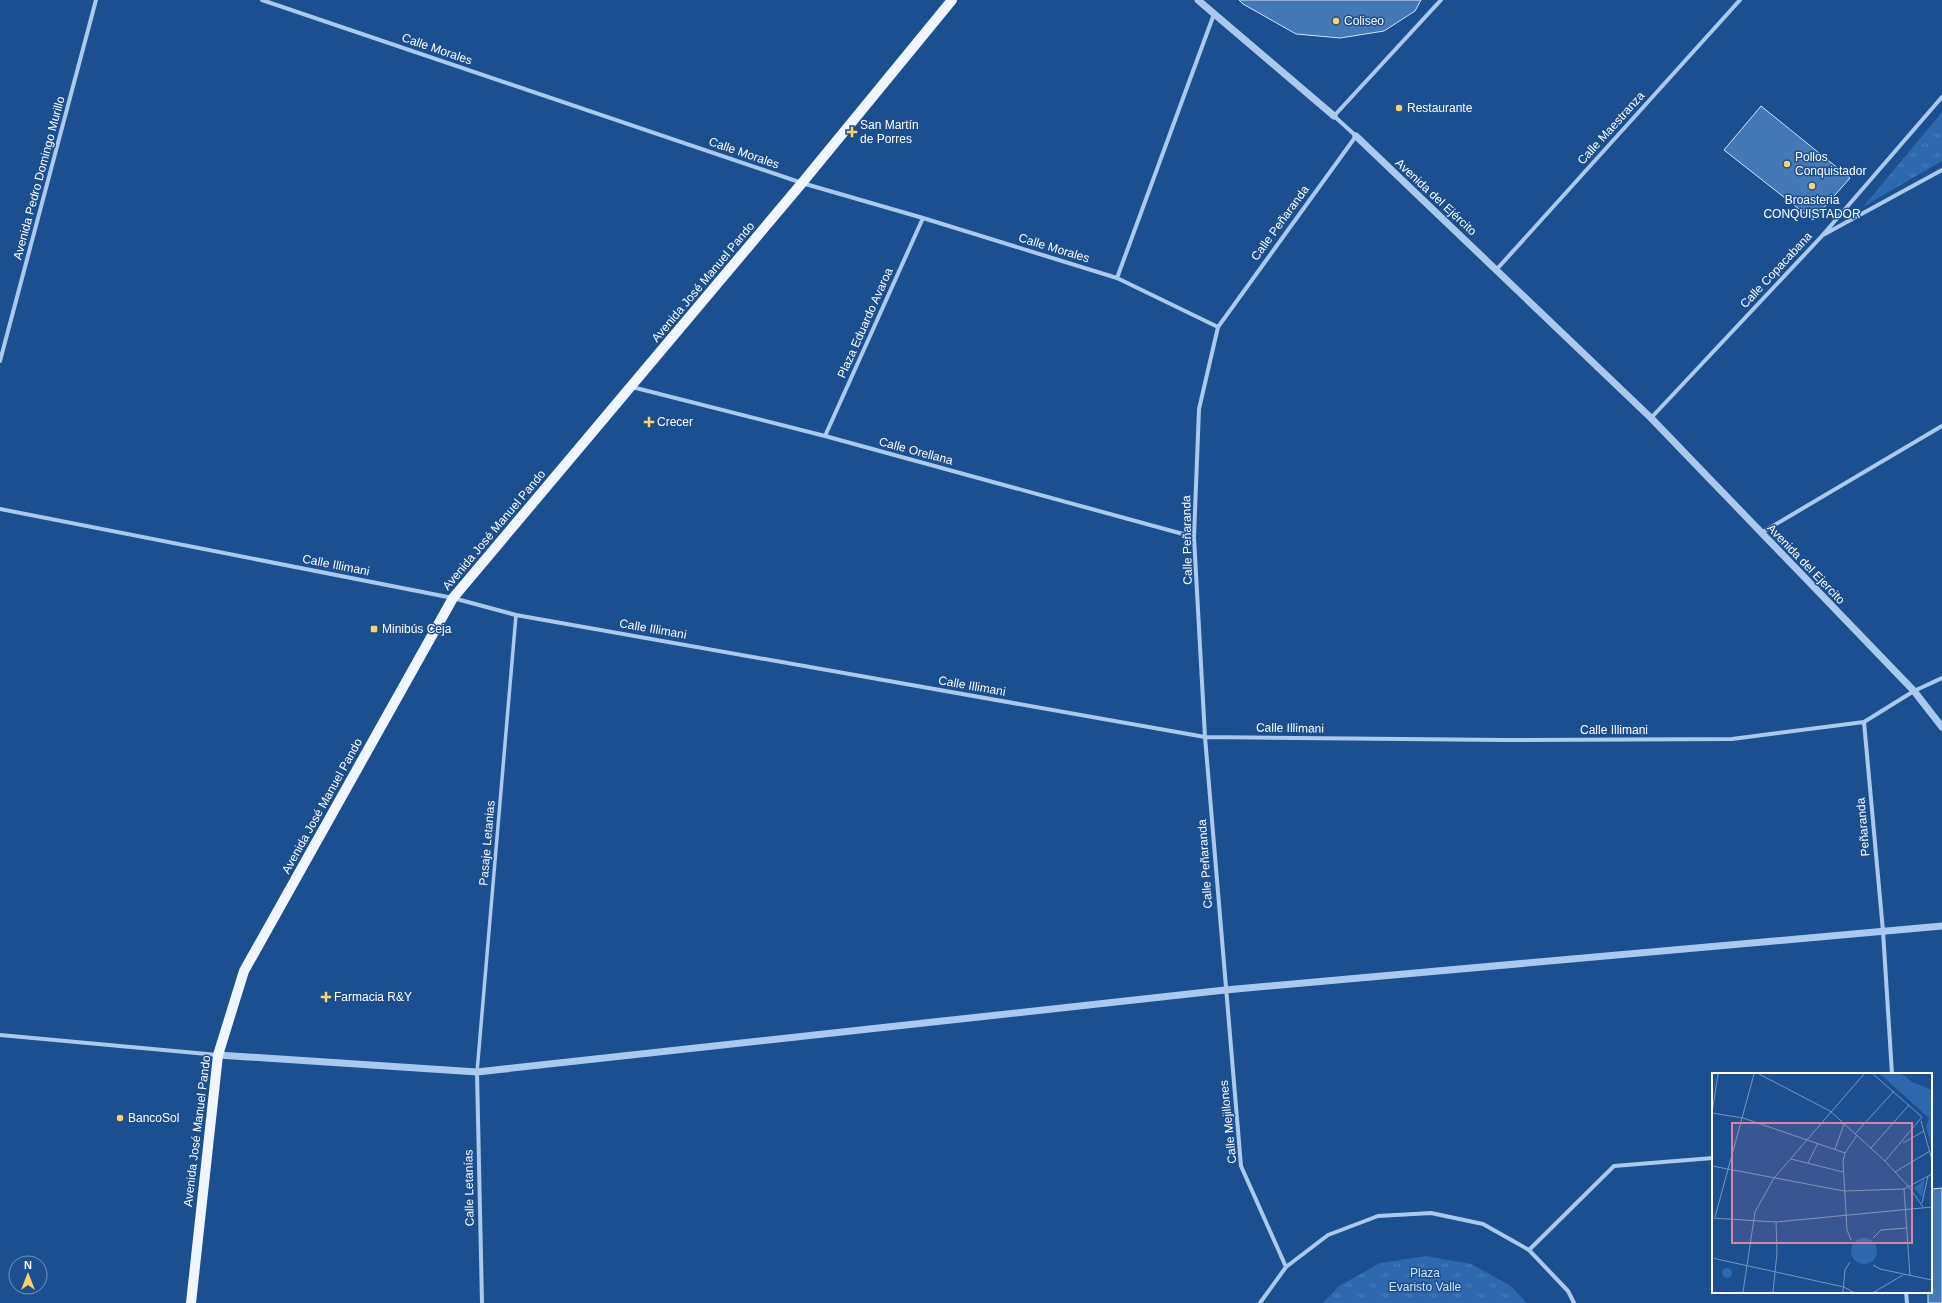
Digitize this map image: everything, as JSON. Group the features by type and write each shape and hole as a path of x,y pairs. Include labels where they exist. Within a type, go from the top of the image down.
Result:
{"main road":[{"name":"Avenida José Manuel Pando","path":"191,1303 218,1055 244,971 453,598 802,183 952,0"}],"street":[{"name":"Avenida Pedro Domingo Murillo","path":"0,361 96,0"},
{"name":"Calle Morales","path":"262,0 802,183 923,218 1117,278 1218,327"},
{"name":"Avenida del Ejército","path":"1198,0 1356,136 1497,269 1651,418"},
{"path":"1334,116 1441,0"},
{"name":"Calle Maestranza","path":"1497,269 1740,0"},
{"path":"1117,278 1214,14"},
{"name":"Calle Copacabana","path":"1651,418 1821,237 1942,97"},
{"name":"Calle Peñaranda","path":"1225,990 1205,737 1194,537 1199,409 1218,327 1356,136"},
{"path":"1821,237 1942,170"},
{"name":"Plaza Eduardo Avaroa","path":"824,436 923,218"},
{"name":"Calle Orellana","path":"631,387 824,436 1194,537"},
{"name":"Avenida del Ejercito","path":"1651,418 1914,691 1942,727"},
{"path":"1761,533 1942,426"},
{"name":"Calle Illimani","path":"0,509 453,598 516,615 1205,737 1506,740 1732,739 1864,722 1914,691 1942,678"},
{"name":"Pasaje Letanias","path":"477,1072 516,615"},
{"name":"Peñaranda","path":"1864,722 1883,931 1892,1073"},
{"path":"0,1035 218,1055 477,1072 1225,990 1942,926"},
{"name":"Calle Mejillones","path":"1225,990 1241,1166 1286,1267"},
{"name":"Calle Letanías","path":"477,1072 482,1303"},
{"path":"1529,1250 1614,1166 1712,1158"},
{"path":"1260,1303 1286,1267 1328,1235 1378,1216 1431,1213 1483,1224 1529,1250 1568,1291 1574,1303"},
{"path":"1906,1293 1907,1303"}],"green space":[{"path":"1942,112 1942,161 1863,207"},
{"name":"Plaza Evaristo Valle","path":"1426,1256 1471,1264 1511,1286 1527,1303 1323,1303 1339,1286 1380,1263"}],"building":[{"name":"Coliseo","path":"1239,0 1421,0 1415,11 1384,31 1340,38 1296,34 1243,4"},
{"name":"Pollos Conquistador","path":"1761,106 1850,178 1813,220 1724,150"},
{"path":"1942,1188 1942,1303 1928,1303 1928,1293 1932,1293 1932,1189"}],"place":[{"name":"Coliseo","path":"1336,21"},
{"name":"Restaurante","path":"1399,108"},
{"name":"San Martín de Porres","path":"852,132"},
{"name":"Pollos Conquistador","path":"1787,164"},
{"name":"Broasteria CONQUISTADOR","path":"1812,186"},
{"name":"Crecer","path":"649,422"},
{"name":"Minibús Ceja","path":"374,629"},
{"name":"Farmacia R&Y","path":"326,997"},
{"name":"BancoSol","path":"120,1118"}]}
